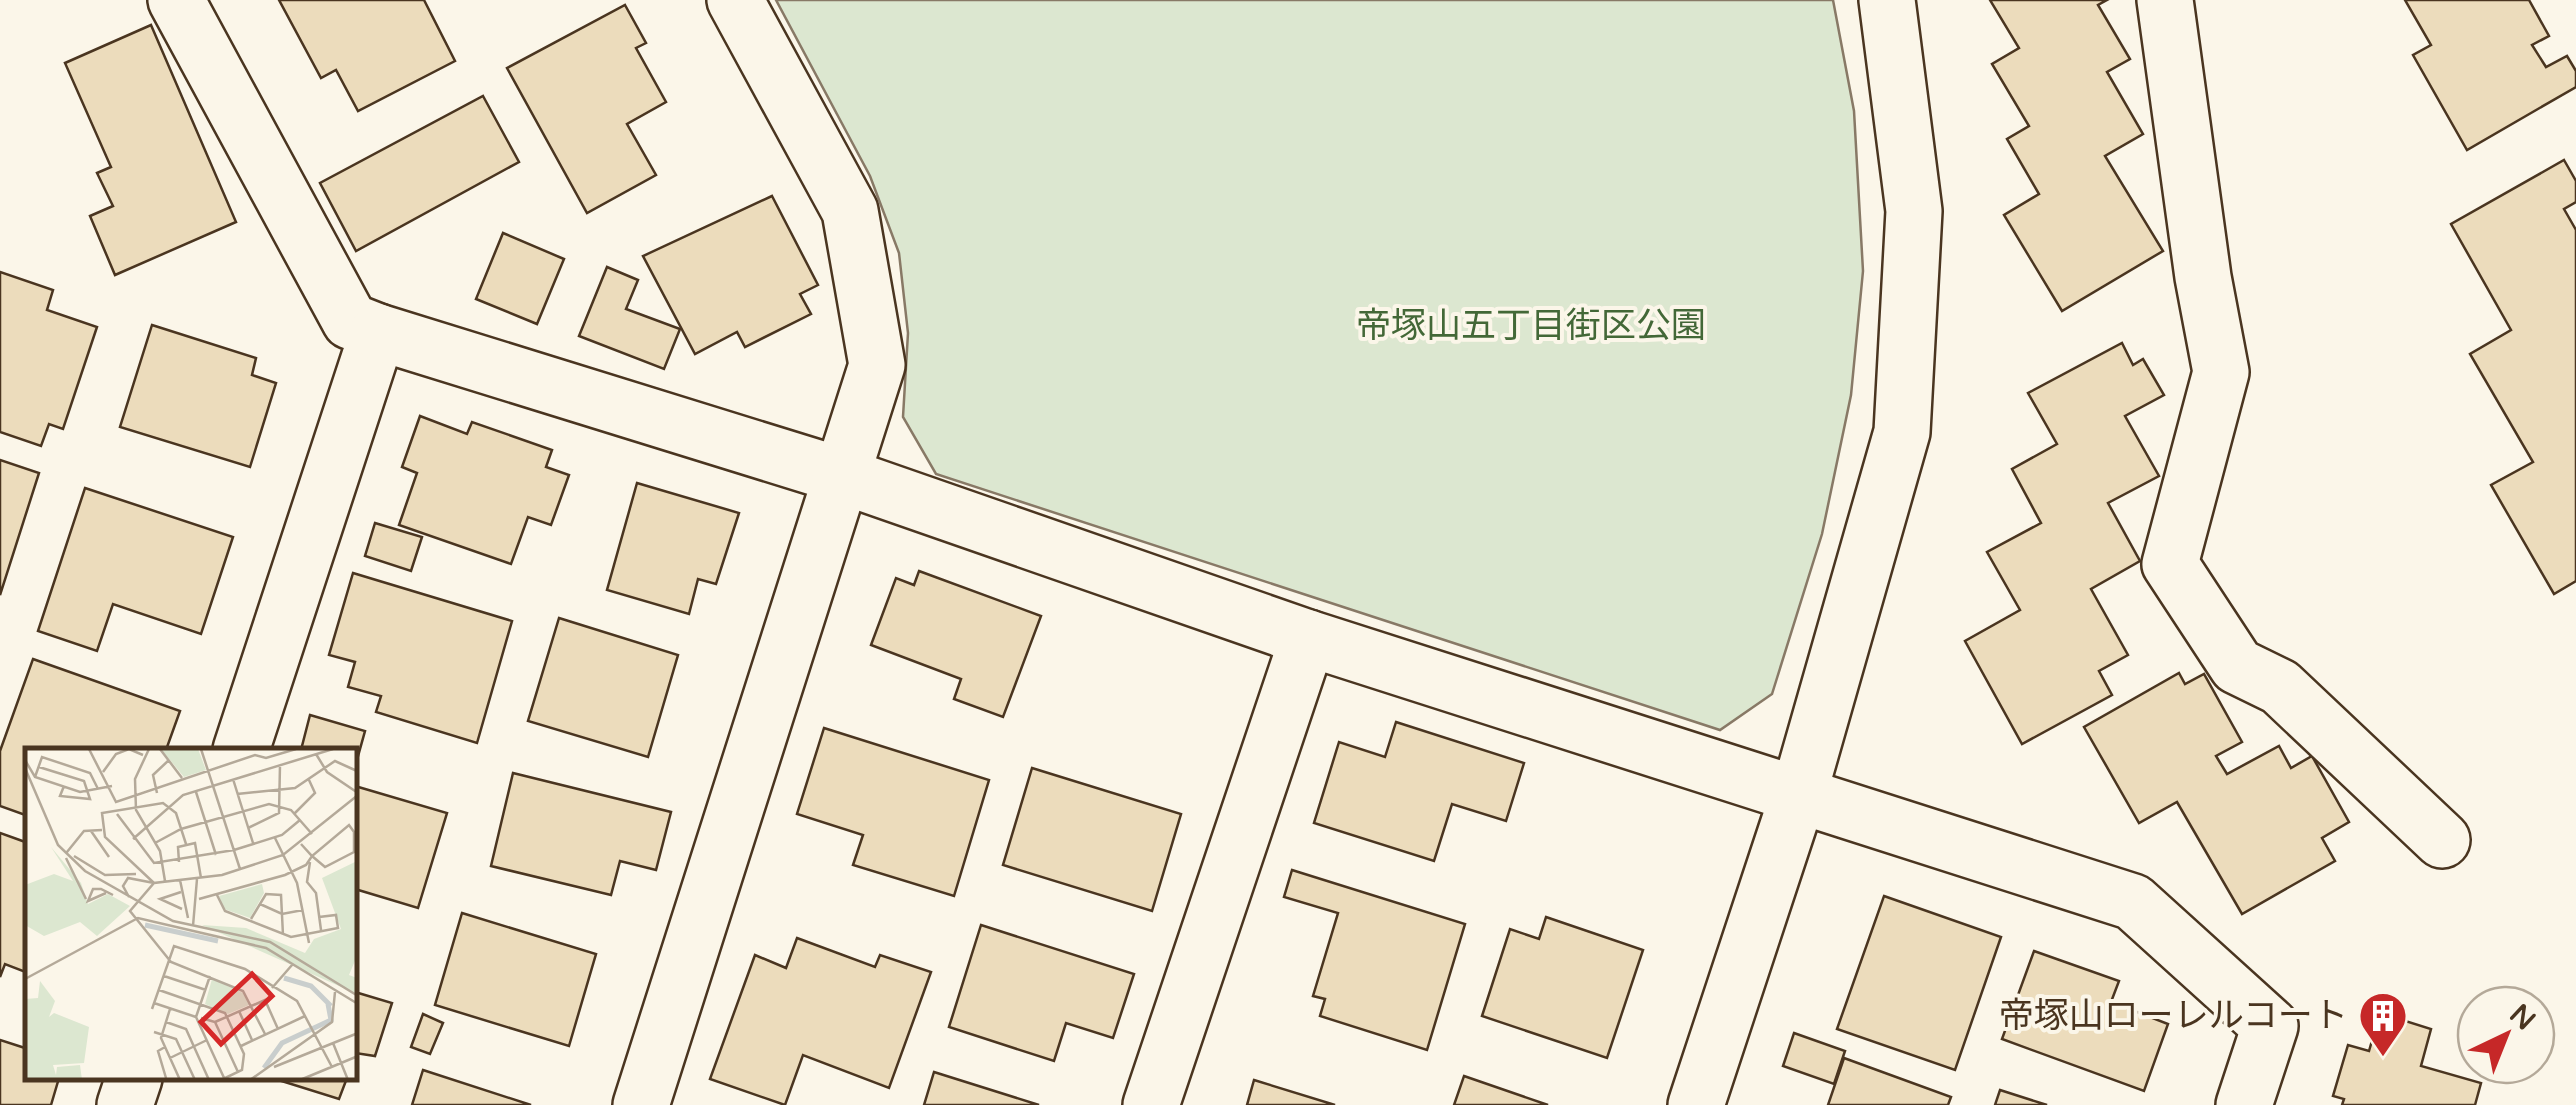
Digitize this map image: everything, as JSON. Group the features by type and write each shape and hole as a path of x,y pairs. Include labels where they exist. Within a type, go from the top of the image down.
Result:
{"street":[{"path":"176,0 350,321 844,476 1308,638 2133,902 2270,1026 2244,1105"},
{"path":"641,1105 877,364 850,211 735,0"},
{"path":"1696,1105 1800,794 1902,432 1914,211 1887,0"},
{"path":"2165,0 2203,277 2221,372 2170,564 2236,666 2280,687 2442,840"},
{"path":"242,748 378,332"},
{"path":"1151,1105 1308,638"},
{"path":"124,1105 133,1080"}],"green space":[{"name":"帝塚山五丁目街区公園","path":"776,0 1833,0 1854,111 1863,271 1851,395 1822,534 1772,694 1720,730 936,474 903,417 908,333 899,253 870,176"}],"building":[{"path":"279,0 424,0 455,61 358,111 336,70 321,78"},
{"path":"1990,0 2107,0 2098,5 2130,59 2107,72 2143,134 2105,156 2163,251 2062,311 2004,215 2039,194 2007,139 2029,126 1992,64 2019,48"},
{"path":"2405,0 2529,0 2549,36 2532,45 2546,67 2567,56 2576,71 2576,87 2467,150 2413,55 2431,45"},
{"path":"625,5 646,43 636,48 666,102 627,124 656,175 587,213 507,68"},
{"path":"151,25 236,222 115,275 90,216 113,206 97,173 111,167 65,63"},
{"path":"483,96 519,162 356,251 320,183"},
{"path":"2564,160 2576,181 2576,202 2564,209 2576,230 2576,581 2554,594 2491,485 2533,462 2470,354 2511,330 2451,224"},
{"path":"772,196 818,285 800,294 811,314 745,347 737,332 695,354 643,256"},
{"path":"503,233 564,259 537,324 476,299"},
{"path":"607,267 638,280 626,309 680,329 664,369 579,336"},
{"path":"0,272 53,290 47,310 97,327 63,429 49,424 41,446 0,432"},
{"path":"152,325 256,358 252,375 276,383 250,467 120,427"},
{"path":"2122,343 2133,365 2143,359 2164,395 2125,416 2159,476 2108,503 2140,561 2091,589 2128,655 2099,671 2112,695 2022,744 1965,641 2020,610 1987,552 2041,523 2012,469 2057,444 2028,393"},
{"path":"420,416 467,434 472,422 552,450 546,467 569,475 551,525 528,517 511,564 399,525 417,473 402,467"},
{"path":"0,460 39,473 0,595"},
{"path":"637,483 739,513 716,584 698,579 689,614 607,590"},
{"path":"85,488 233,537 201,634 113,604 97,651 38,631"},
{"path":"375,523 422,537 411,571 365,556"},
{"path":"919,571 1041,616 1003,717 954,699 961,679 871,645 896,578 914,585"},
{"path":"353,573 512,621 477,743 376,712 381,696 348,687 355,662 329,655"},
{"path":"559,618 678,655 648,757 528,721"},
{"path":"33,659 180,711 167,748 25,748 25,815 0,806 0,751"},
{"path":"2179,673 2185,684 2204,674 2242,742 2216,756 2227,774 2279,746 2291,768 2312,756 2349,822 2322,838 2335,861 2242,914 2177,802 2139,823 2084,727"},
{"path":"310,715 365,731 358,756 358,748 302,748"},
{"path":"1396,722 1524,763 1506,821 1452,804 1434,861 1314,823 1339,742 1385,757"},
{"path":"824,728 989,780 954,896 853,865 863,835 797,814"},
{"path":"1032,768 1181,814 1152,911 1003,865"},
{"path":"513,773 671,812 656,870 620,861 611,895 491,866"},
{"path":"358,787 447,813 418,908 358,890"},
{"path":"0,833 25,842 25,972 5,964 0,977"},
{"path":"1292,870 1465,924 1427,1050 1320,1016 1325,999 1313,996 1338,913 1284,897"},
{"path":"1884,896 2001,937 1955,1070 1837,1029"},
{"path":"462,913 596,954 569,1046 435,1005"},
{"path":"1546,917 1643,950 1607,1058 1482,1016 1510,929 1539,939"},
{"path":"981,925 1134,974 1113,1038 1066,1023 1054,1061 949,1027"},
{"path":"797,938 875,967 880,955 931,972 889,1088 803,1055 785,1105 710,1079 755,955 786,968"},
{"path":"2034,951 2119,981 2111,1002 2168,1024 2144,1091 2002,1039"},
{"path":"358,993 392,1003 375,1056 358,1053"},
{"name":"帝塚山ローレルコート","path":"2380,1013 2431,1029 2421,1066 2456,1076 2456,1085 2480,1085 2475,1105 2342,1105 2344,1099 2333,1096 2348,1045 2369,1051"},
{"path":"423,1014 443,1023 430,1054 411,1047"},
{"path":"1794,1033 1845,1051 1834,1084 1783,1066"},
{"path":"0,1040 25,1048 25,1080 58,1080 51,1105 0,1105"},
{"path":"1844,1058 1951,1097 1948,1105 1828,1105"},
{"path":"423,1070 531,1105 412,1105"},
{"path":"934,1072 1039,1105 924,1105"},
{"path":"1464,1076 1548,1105 1454,1105"},
{"path":"278,1080 346,1080 339,1099"},
{"path":"1254,1080 1335,1105 1247,1105"},
{"path":"2000,1090 2047,1105 1995,1105"}],"place":[{"name":"帝塚山ローレルコート","path":"2383,1058"}]}
